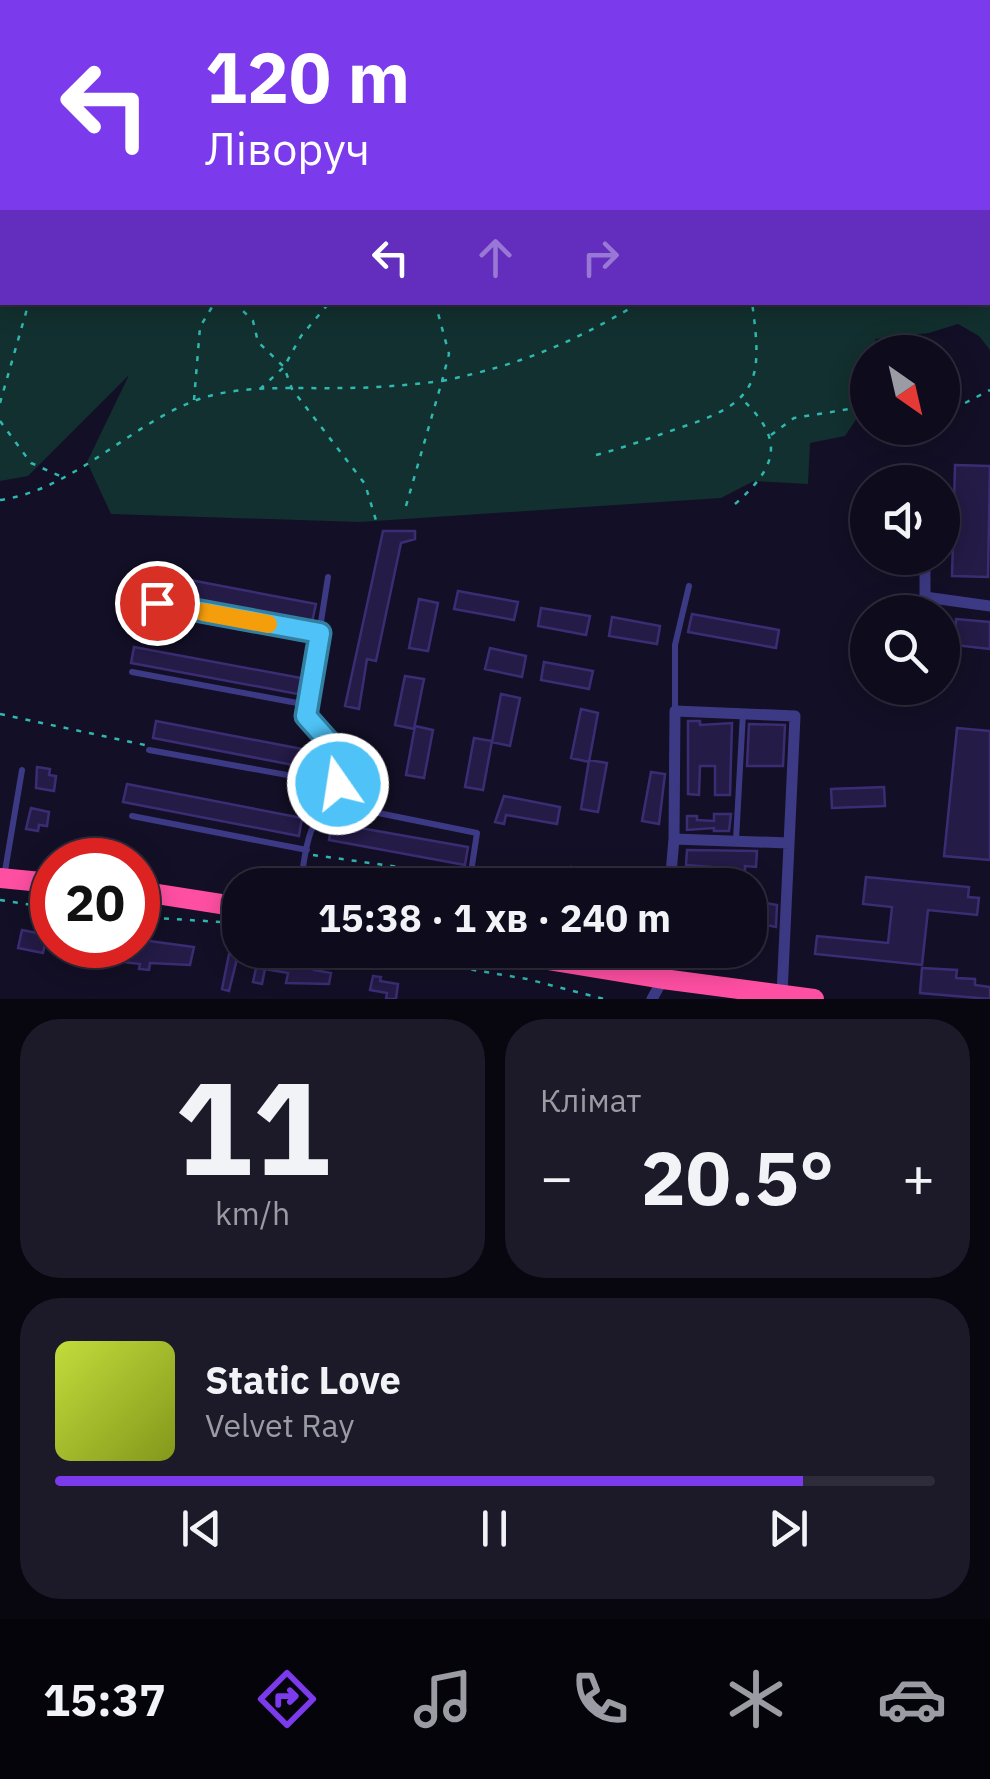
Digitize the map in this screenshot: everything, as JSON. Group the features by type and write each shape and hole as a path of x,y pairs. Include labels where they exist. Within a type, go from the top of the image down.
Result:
{"highway":[{"path":"2,878 30,881"},
{"path":"160,894 222,904"},
{"path":"596,968 814,999"}],"street":[{"path":"925,575 925,597 990,606"},
{"path":"672,868 675,710 795,716 782,994"},
{"path":"674,840 789,843"},
{"path":"652,999 663,968"}],"lane":[{"path":"328,577 306,716 338,752 334,804"},
{"path":"675,710 675,645 689,586"},
{"path":"157,603 320,633"},
{"path":"132,672 308,705"},
{"path":"736,842 742,713"},
{"path":"150,750 338,784"},
{"path":"2,878 22,770"},
{"path":"304,868 312,822 334,804 477,833 472,868"},
{"path":"132,816 307,852"}],"path":[{"path":"0,403 28,305"},
{"path":"194,402 200,327 212,305"},
{"path":"237,305 253,322 258,342 284,368 292,388 365,484 378,527"},
{"path":"259,390 284,368 300,336 327,305"},
{"path":"406,506 449,354 436,305"},
{"path":"0,500 25,494 84,466 214,394 394,386 442,380 524,362 586,334 636,305"},
{"path":"596,454 716,417 742,399 757,360 752,305"},
{"path":"960,406 990,390"},
{"path":"735,504 750,491 770,454 771,435 742,399"},
{"path":"771,435 794,418 850,409"},
{"path":"0,421 31,463 61,476"},
{"path":"0,714 141,742 150,750"},
{"path":"307,852 397,868"},
{"path":"0,900 30,905"},
{"path":"160,918 222,922"},
{"path":"462,968 527,979 580,996 604,999"}],"green space":[{"path":"0,305 990,305 990,350 979,336 958,324 911,335 850,335 850,428 845,436 810,443 808,484 754,481 721,498 360,522 111,514 87,462 129,375 28,476 0,481"}],"building":[{"path":"960,465 990,466 988,577 952,576 960,575"},
{"path":"383,531 415,531 415,539 401,543 376,661 367,659 359,709 345,706"},
{"path":"138,568 163,577 156,596 131,589"},
{"path":"185,579 316,604 312,622 181,597"},
{"path":"458,591 518,602 514,620 454,609"},
{"path":"419,599 438,603 428,651 409,648"},
{"path":"541,608 590,616 586,635 538,626"},
{"path":"692,614 779,630 776,648 688,632"},
{"path":"612,617 660,626 657,644 609,636"},
{"path":"960,619 990,622 990,649 960,646"},
{"path":"134,647 301,678 298,694 131,663"},
{"path":"490,648 526,656 522,677 485,669"},
{"path":"544,662 593,671 589,689 541,680"},
{"path":"405,676 424,679 414,729 395,725"},
{"path":"501,694 520,698 510,746 492,742"},
{"path":"581,709 598,713 589,762 571,758"},
{"path":"156,721 323,753 319,770 153,738"},
{"path":"688,721 700,721 700,725 732,723 730,795 715,795 715,766 700,766 699,795 688,794"},
{"path":"749,724 785,725 783,766 747,766"},
{"path":"415,726 433,730 424,778 406,775"},
{"path":"957,728 990,731 990,860 944,856"},
{"path":"474,738 492,741 483,790 465,787"},
{"path":"589,760 607,763 598,812 581,809"},
{"path":"37,767 50,769 49,775 56,776 54,791 36,788"},
{"path":"651,772 665,774 659,824 642,821"},
{"path":"127,784 302,818 299,836 123,802"},
{"path":"884,787 885,806 832,808 831,789"},
{"path":"504,796 560,807 557,824 506,815 504,824 495,822"},
{"path":"31,808 49,812 47,826 39,825 38,831 26,829"},
{"path":"714,814 731,814 729,831 687,830 687,816 714,821"},
{"path":"332,823 468,847 465,865 329,840"},
{"path":"687,850 757,851 756,867 686,865"},
{"path":"866,877 969,887 968,897 979,898 977,915 928,910 922,965 815,954 817,936 888,943 892,907 863,904"},
{"path":"767,903 777,905 776,927 767,925"},
{"path":"22,930 30,932 30,950 18,948"},
{"path":"160,942 194,947 190,965 160,964"},
{"path":"226,968 235,968 229,991 222,989"},
{"path":"256,968 314,968 331,973 329,984 286,983 288,973 265,969 262,984 253,982"},
{"path":"922,968 957,970 956,978 975,979 975,985 990,987 990,999 920,993"},
{"path":"373,976 398,984 396,999 386,999 387,993 370,990"}],"slow traffic":[{"path":"203,612 268,624"}],"route":[{"path":"157,603 320,633 306,716 338,752 338,784"}]}
